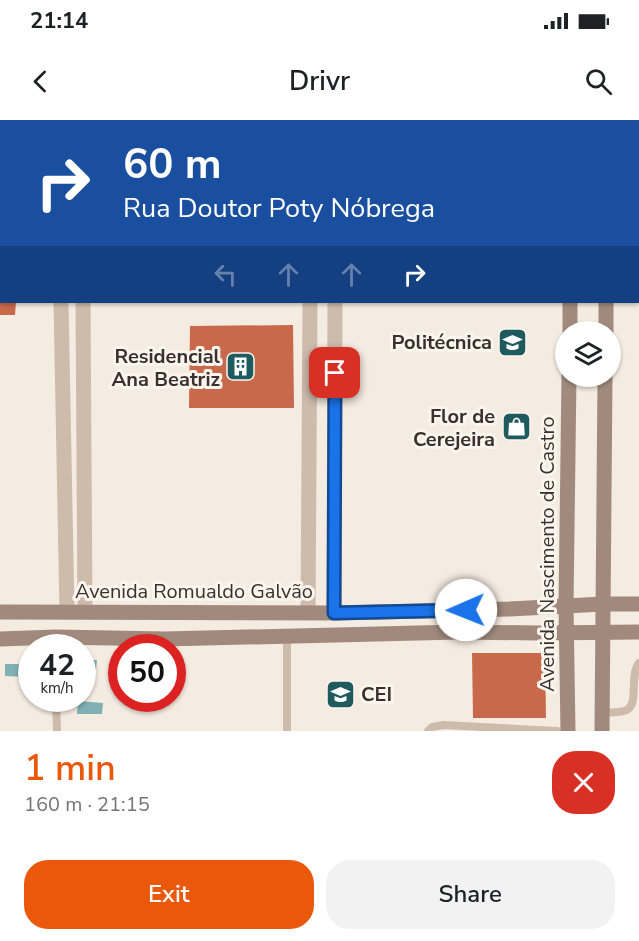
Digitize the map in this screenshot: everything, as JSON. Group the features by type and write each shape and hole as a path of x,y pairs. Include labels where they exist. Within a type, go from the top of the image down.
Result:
{"main road":[{"path":"570,303 570,321"},
{"path":"606,303 606,321"},
{"name":"Avenida Nascimento de Castro","path":"568,731 566,606 569,387"},
{"path":"602,731 605,387"},
{"name":"Avenida Romualdo Galvão","path":"0,612 334,613 639,604"},
{"path":"96,642 459,632 639,632"},
{"path":"0,639 18,640"}],"street":[{"path":"61,303 67,612"},
{"path":"83,303 85,612"},
{"path":"308,612 310,303"},
{"path":"334,613 335,303"}],"lane":[{"path":"287,636 287,731"},
{"path":"603,712 625,711 631,708 634,702 634,672 639,663"},
{"path":"56,712 57,731"},
{"path":"428,731 432,727 444,725 557,731"}],"water":[{"path":"5,664 18,664 18,677 5,676"},
{"path":"96,702 103,703 102,714 77,714 77,712 96,712"}],"building":[{"path":"0,303 16,303 15,315 0,315"},
{"name":"Residencial Ana Beatriz","path":"293,325 294,408 189,408 190,326"},
{"path":"472,653 545,653 546,718 473,718"}],"place":[{"name":"Politécnica","path":"513,342"},
{"name":"Residencial Ana Beatriz","path":"241,367"},
{"name":"Flor de Cerejeira","path":"516,427"},
{"name":"CEI","path":"340,694"}],"route":[{"path":"335,373 334,613 466,610"}]}
